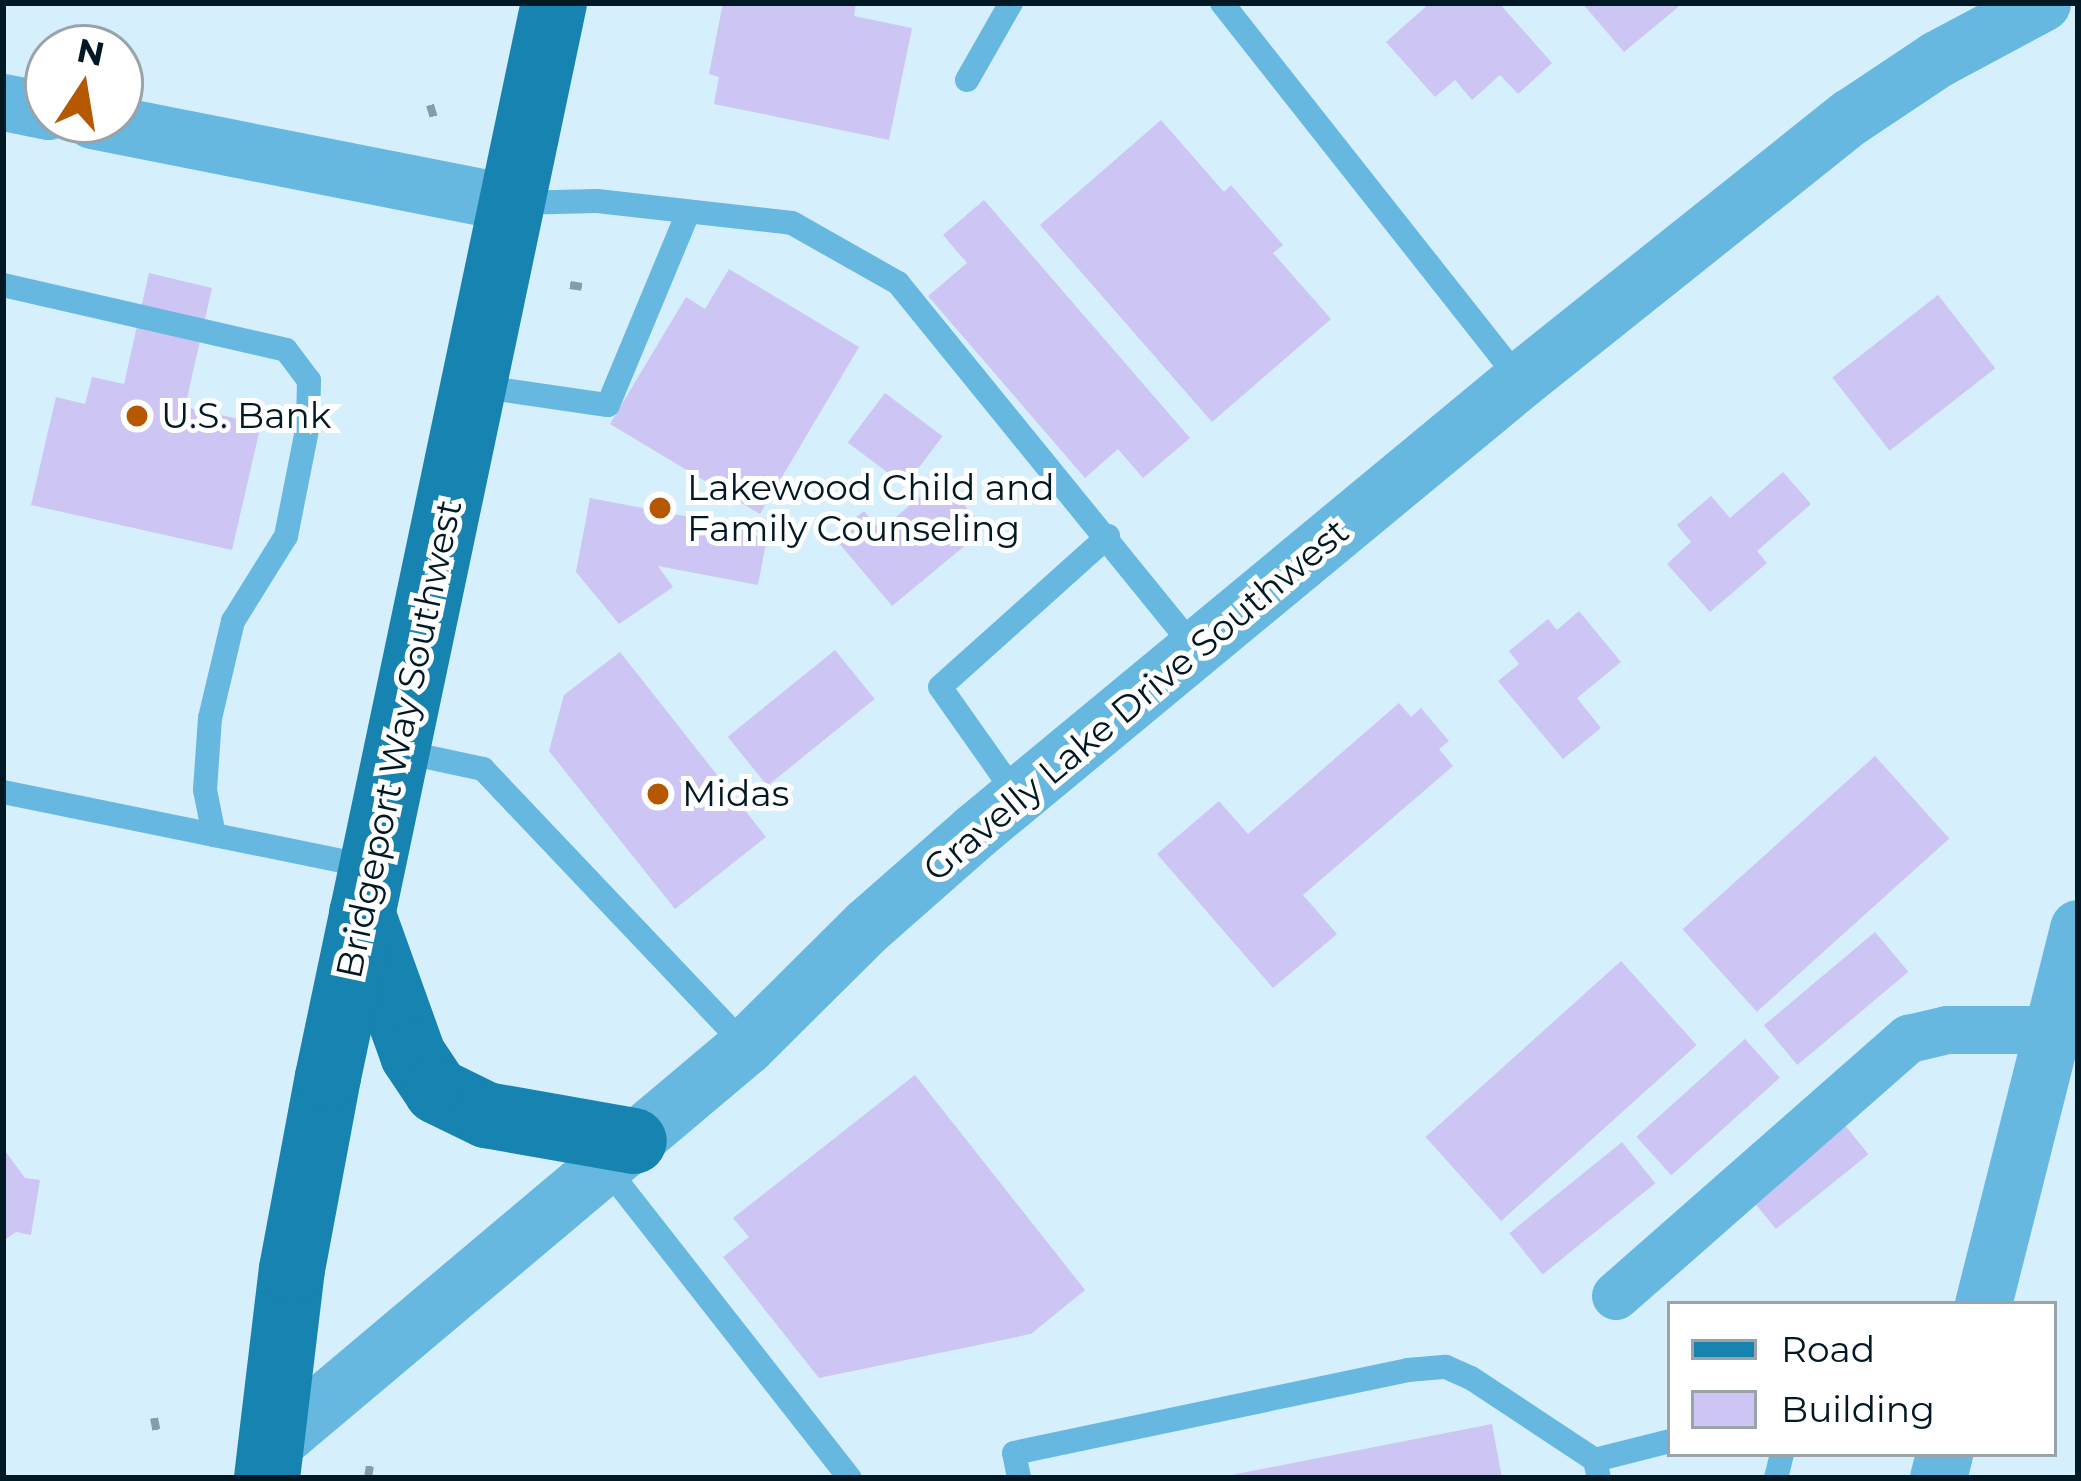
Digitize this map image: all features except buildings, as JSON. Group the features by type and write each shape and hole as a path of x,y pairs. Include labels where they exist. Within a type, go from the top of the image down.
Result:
{"main road":[{"name":"Bridgeport Way Southwest","path":"268,1463 292,1269 366,890 554,3"},
{"path":"366,890 413,1055 437,1091 486,1115 619,1153"}],"street":[{"name":"Gravelly Lake Drive Southwest","path":"268,1463 746,1046 867,926 1017,796 1520,380 1850,117 1937,59 2042,3"},
{"path":"144,130 512,203"},
{"path":"1984,1301 2067,1028 2078,928"},
{"path":"1616,1296 1909,1039 1947,1030 2067,1028"}],"lane":[{"path":"967,80 1011,3"},
{"path":"1222,3 1520,380"},
{"path":"512,203 598,201 792,223 898,283 1196,649"},
{"path":"473,385 608,405 688,213"},
{"path":"3,285 286,350 309,380 308,425 286,536 233,621 210,718 205,790 214,835"},
{"path":"1017,796 940,688 1108,536"},
{"path":"397,750 483,769 746,1046"},
{"path":"3,792 214,835 366,890"},
{"path":"619,1153 850,1478"},
{"path":"1019,1478 1014,1453 1408,1370 1446,1367 1471,1378 1597,1469 1667,1442"}],"path":[{"path":"430,105 434,118"},
{"path":"570,285 581,287"},
{"path":"154,1418 157,1433"},
{"path":"368,1478 370,1465"}],"place":[{"name":"U.S. Bank","path":"137,416"},
{"name":"Lakewood Child and Family Counseling","path":"660,508"},
{"name":"Midas","path":"658,794"}]}
